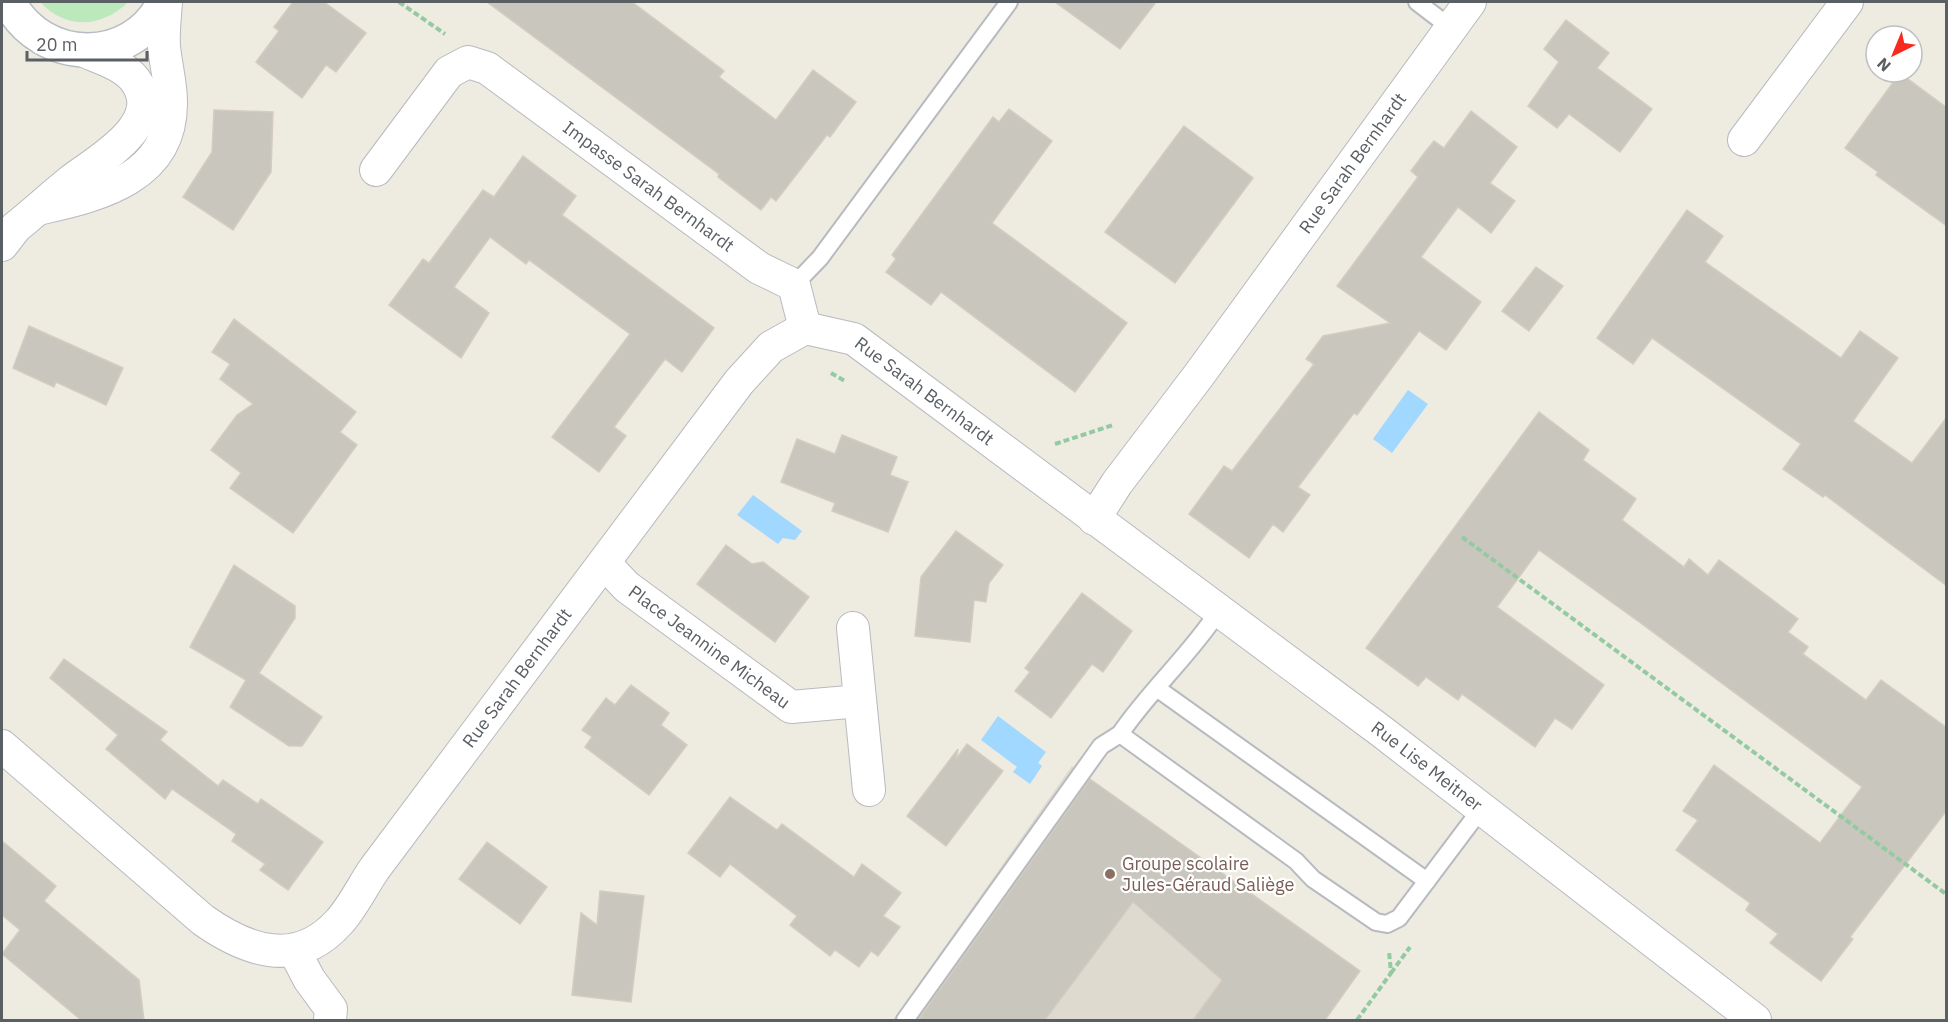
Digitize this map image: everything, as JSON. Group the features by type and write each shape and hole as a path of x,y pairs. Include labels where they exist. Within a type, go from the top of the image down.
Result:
{"main road":[{"path":"2,5 9,2 23,22 45,40 70,50 84,51 113,47 127,41 150,23 165,2"}],"street":[{"path":"41,208 87,198 125,183 147,164 161,144 169,122 171,103 164,45 165,2"},
{"name":"Rue Sarah Bernhardt","path":"2,746 203,920 231,939 258,950 294,950 317,942 340,922 375,868 739,382 771,347 806,328 854,339 1028,466 1094,519 1117,483 1199,375 1470,2"},
{"path":"1744,140 1847,2"},
{"path":"2,245 16,227 73,179 102,161 125,141 142,110 142,97 135,80 121,68 84,51"},
{"path":"376,170 449,72 468,62"},
{"name":"Impasse Sarah Bernhardt","path":"468,62 487,68 759,268 794,285"},
{"path":"794,285 806,328"},
{"name":"Rue Lise Meitner","path":"1094,519 1381,731 1755,1020"},
{"name":"Place Jeannine Micheau","path":"604,563 627,587 791,707 860,700"},
{"path":"853,628 869,790"},
{"path":"294,950 309,979 331,1009 330,1020"}],"lane":[{"path":"794,285 820,258 1009,2"},
{"path":"1417,2 1451,28"},
{"path":"905,1020 1101,746 1120,734 1139,705 1158,689 1202,636 1218,612"},
{"path":"1158,689 1427,881"},
{"path":"1120,734 1296,861 1313,879 1376,922 1387,924 1399,918 1481,809"}],"path":[{"path":"399,2 449,37 468,62"},
{"name":"Rue Sarah Bernhardt","path":"822,372 850,384"},
{"path":"1028,466 1043,447 1116,424"},
{"path":"1462,537 1947,894"},
{"path":"1357,1020 1391,973 1387,924"}],"shaded area":[{"name":"Groupe scolaire Jules-Géraud Saliège","path":"1072,766 1360,971 1325,1020 893,1020"}],"green space":[{"path":"40,2 128,2 107,17 84,22 61,17"}],"water":[{"path":"1408,390 1428,404 1392,453 1373,439"},
{"path":"753,495 802,531 795,540 783,538 778,544 737,515"},
{"path":"998,716 1046,752 1038,763 1042,766 1030,784 1013,772 1017,767 981,740"}],"building":[{"path":"293,2 324,2 366,33 336,72 326,65 302,98 256,62 279,31 274,27"},
{"path":"487,2 632,2 724,71 719,77 776,120 813,70 856,102 830,137 827,135 776,201 771,197 761,210 718,177 719,174"},
{"path":"1055,2 1156,2 1120,49"},
{"path":"1566,20 1609,53 1597,68 1652,109 1620,152 1569,114 1557,128 1528,106 1559,62 1544,49"},
{"path":"1892,84 1915,84 1947,108 1947,226 1876,175 1878,172 1845,148"},
{"path":"1009,109 1052,141 992,223 1127,323 1075,392 941,292 931,305 886,272 896,259 892,255 993,117 999,122"},
{"path":"214,110 273,112 271,172 233,230 183,197 212,152"},
{"path":"1471,111 1517,147 1490,183 1515,201 1491,233 1458,207 1421,257 1481,302 1446,350 1419,331 1357,415 1354,413 1298,487 1310,495 1283,532 1273,524 1249,558 1189,514 1224,466 1232,471 1314,364 1306,359 1323,336 1390,323 1337,286 1418,177 1411,171 1425,152 1434,141 1444,148"},
{"path":"1184,126 1253,178 1175,283 1105,232"},
{"path":"523,156 576,196 562,215 714,328 682,372 665,359 614,427 626,436 599,472 552,437 630,334 529,260 526,264 490,237 454,287 489,313 461,358 389,305 423,259 429,263 483,190 494,197"},
{"path":"1687,210 1723,236 1705,262 1841,358 1860,331 1898,358 1853,421 1912,463 1947,417 1947,586 1825,495 1823,497 1783,469 1801,444 1652,338 1633,364 1597,338"},
{"path":"1536,267 1563,286 1529,331 1502,311"},
{"path":"234,319 356,412 340,432 357,445 293,533 230,488 241,473 211,450 237,415 253,404 220,379 230,364 212,352"},
{"path":"29,326 123,368 106,405 56,382 54,387 13,368"},
{"path":"1539,412 1589,450 1583,460 1636,499 1622,520 1684,567 1689,559 1708,575 1719,560 1798,619 1788,632 1808,647 1803,654 1866,700 1881,680 1947,728 1947,810 1850,937 1853,939 1821,981 1770,943 1778,934 1746,910 1750,903 1676,850 1698,820 1683,811 1714,765 1820,843 1862,787 1642,624 1539,550 1497,607 1604,685 1572,729 1555,718 1535,747 1462,694 1458,700 1426,677 1418,686 1366,648"},
{"path":"842,435 897,457 890,475 908,482 888,532 832,511 835,503 781,482 797,439 835,454"},
{"path":"956,531 1003,565 989,583 986,602 974,600 970,642 915,636 921,577"},
{"path":"726,545 752,564 763,562 809,597 775,642 697,584"},
{"path":"234,565 295,606 295,618 259,673 322,717 302,746 289,746 230,707 246,680 190,647"},
{"path":"1082,593 1132,631 1103,672 1092,664 1051,718 1015,691 1030,672 1025,668"},
{"path":"64,659 167,732 160,740 218,786 223,780 258,804 261,799 323,842 288,890 260,870 265,864 232,841 236,834 172,789 165,799 106,749 118,735 50,678"},
{"path":"631,685 669,713 661,725 687,745 649,795 585,747 592,737 582,730 606,698 615,705"},
{"path":"967,744 1003,771 946,846 907,816 958,749 956,759"},
{"name":"Groupe scolaire Jules-Géraud Saliège","path":"1090,779 1360,971 1325,1020 1193,1020 1222,980 1133,902 1045,1020 918,1020"},
{"path":"730,797 777,830 782,824 854,877 862,864 901,893 883,916 900,927 878,956 871,951 859,967 835,950 830,956 790,925 797,916 730,864 720,877 688,853"},
{"path":"2,841 56,886 44,901 139,980 144,1020 81,1020 2,954 20,930 2,915"},
{"path":"487,842 547,887 520,924 459,879"},
{"path":"600,891 644,896 631,1002 572,995 581,913 597,925"}],"place":[{"name":"Groupe scolaire Jules-Géraud Saliège","path":"1110,874"}]}
